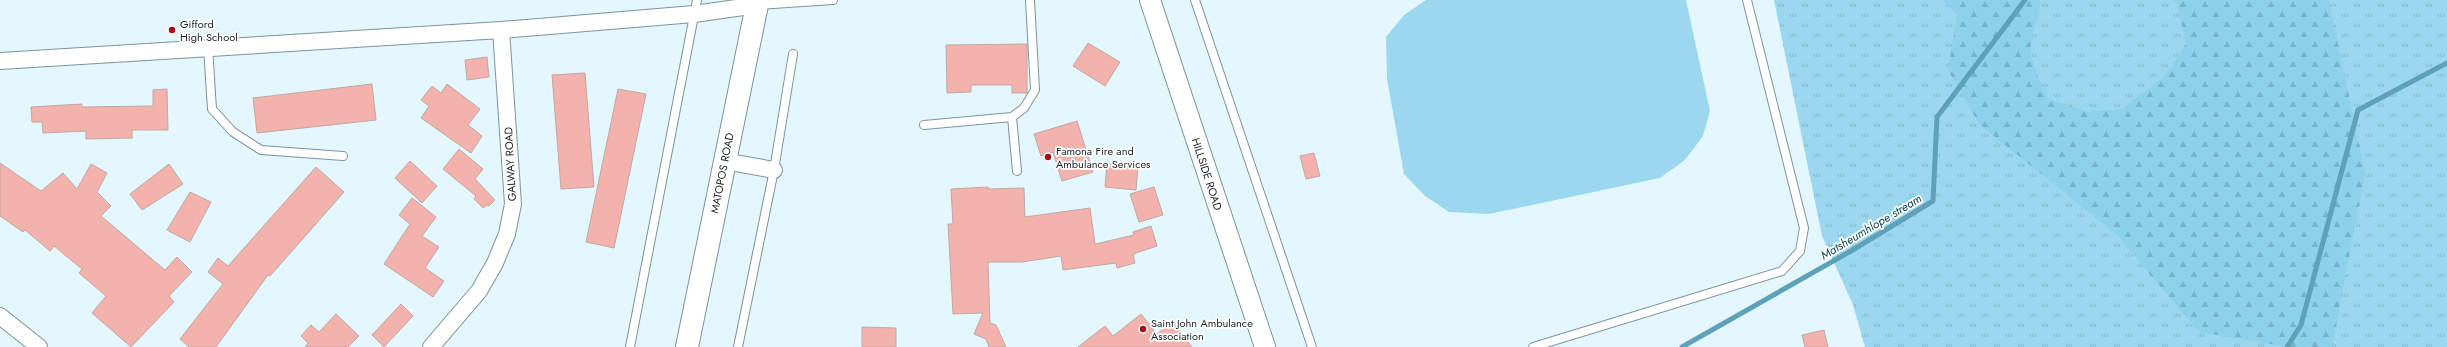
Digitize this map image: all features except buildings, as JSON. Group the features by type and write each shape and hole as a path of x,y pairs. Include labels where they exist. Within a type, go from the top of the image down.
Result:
{"main road":[{"name":"MATOPOS ROAD","path":"687,347 757,3"}],"street":[{"name":"HILLSIDE ROAD","path":"1150,0 1265,347"},
{"path":"0,61 501,30 695,7 757,3"},
{"name":"GALWAY ROAD","path":"431,347 478,291 495,263 507,234 513,204 501,30"},
{"path":"724,161 774,170"},
{"path":"0,316 39,347"},
{"path":"0,320 34,347"}],"lane":[{"path":"757,3 833,0"},
{"path":"924,125 1012,117 1024,108 1035,90 1030,0"},
{"path":"1195,0 1312,347"},
{"path":"1533,347 1782,271 1800,251 1804,228 1747,0"},
{"path":"630,347 695,7"},
{"path":"208,47 212,109 233,132 261,150 343,156"},
{"path":"738,347 774,170 792,54"},
{"path":"1012,117 1017,171"}],"green space":[{"path":"1426,0 1686,0 1710,111 1703,136 1685,160 1660,178 1489,214 1449,212 1425,196 1404,174 1387,79 1386,37 1404,15"},
{"path":"1774,0 2447,0 2447,347 1865,347 1853,305 1822,236"},
{"path":"1942,0 2040,0 2039,12 2031,43 2032,58 2039,79 2048,99 2088,112 2121,109 2163,78 2186,44 2177,3 2172,0 2329,0 2365,173 2332,347 2287,347 2199,332 2116,234 1979,124 1948,70 1957,15"}],"waterway":[{"name":"Matsheumhlope stream","path":"1682,347 1851,251 1933,201 1937,117 2025,0"},
{"path":"2287,347 2301,325 2358,110 2447,63"}],"place":[{"name":"Gifford High School","path":"172,30"},
{"name":"Famona Fire and Ambulance Services","path":"1048,157"},
{"name":"Saint John Ambulance Association","path":"1143,329"}]}
